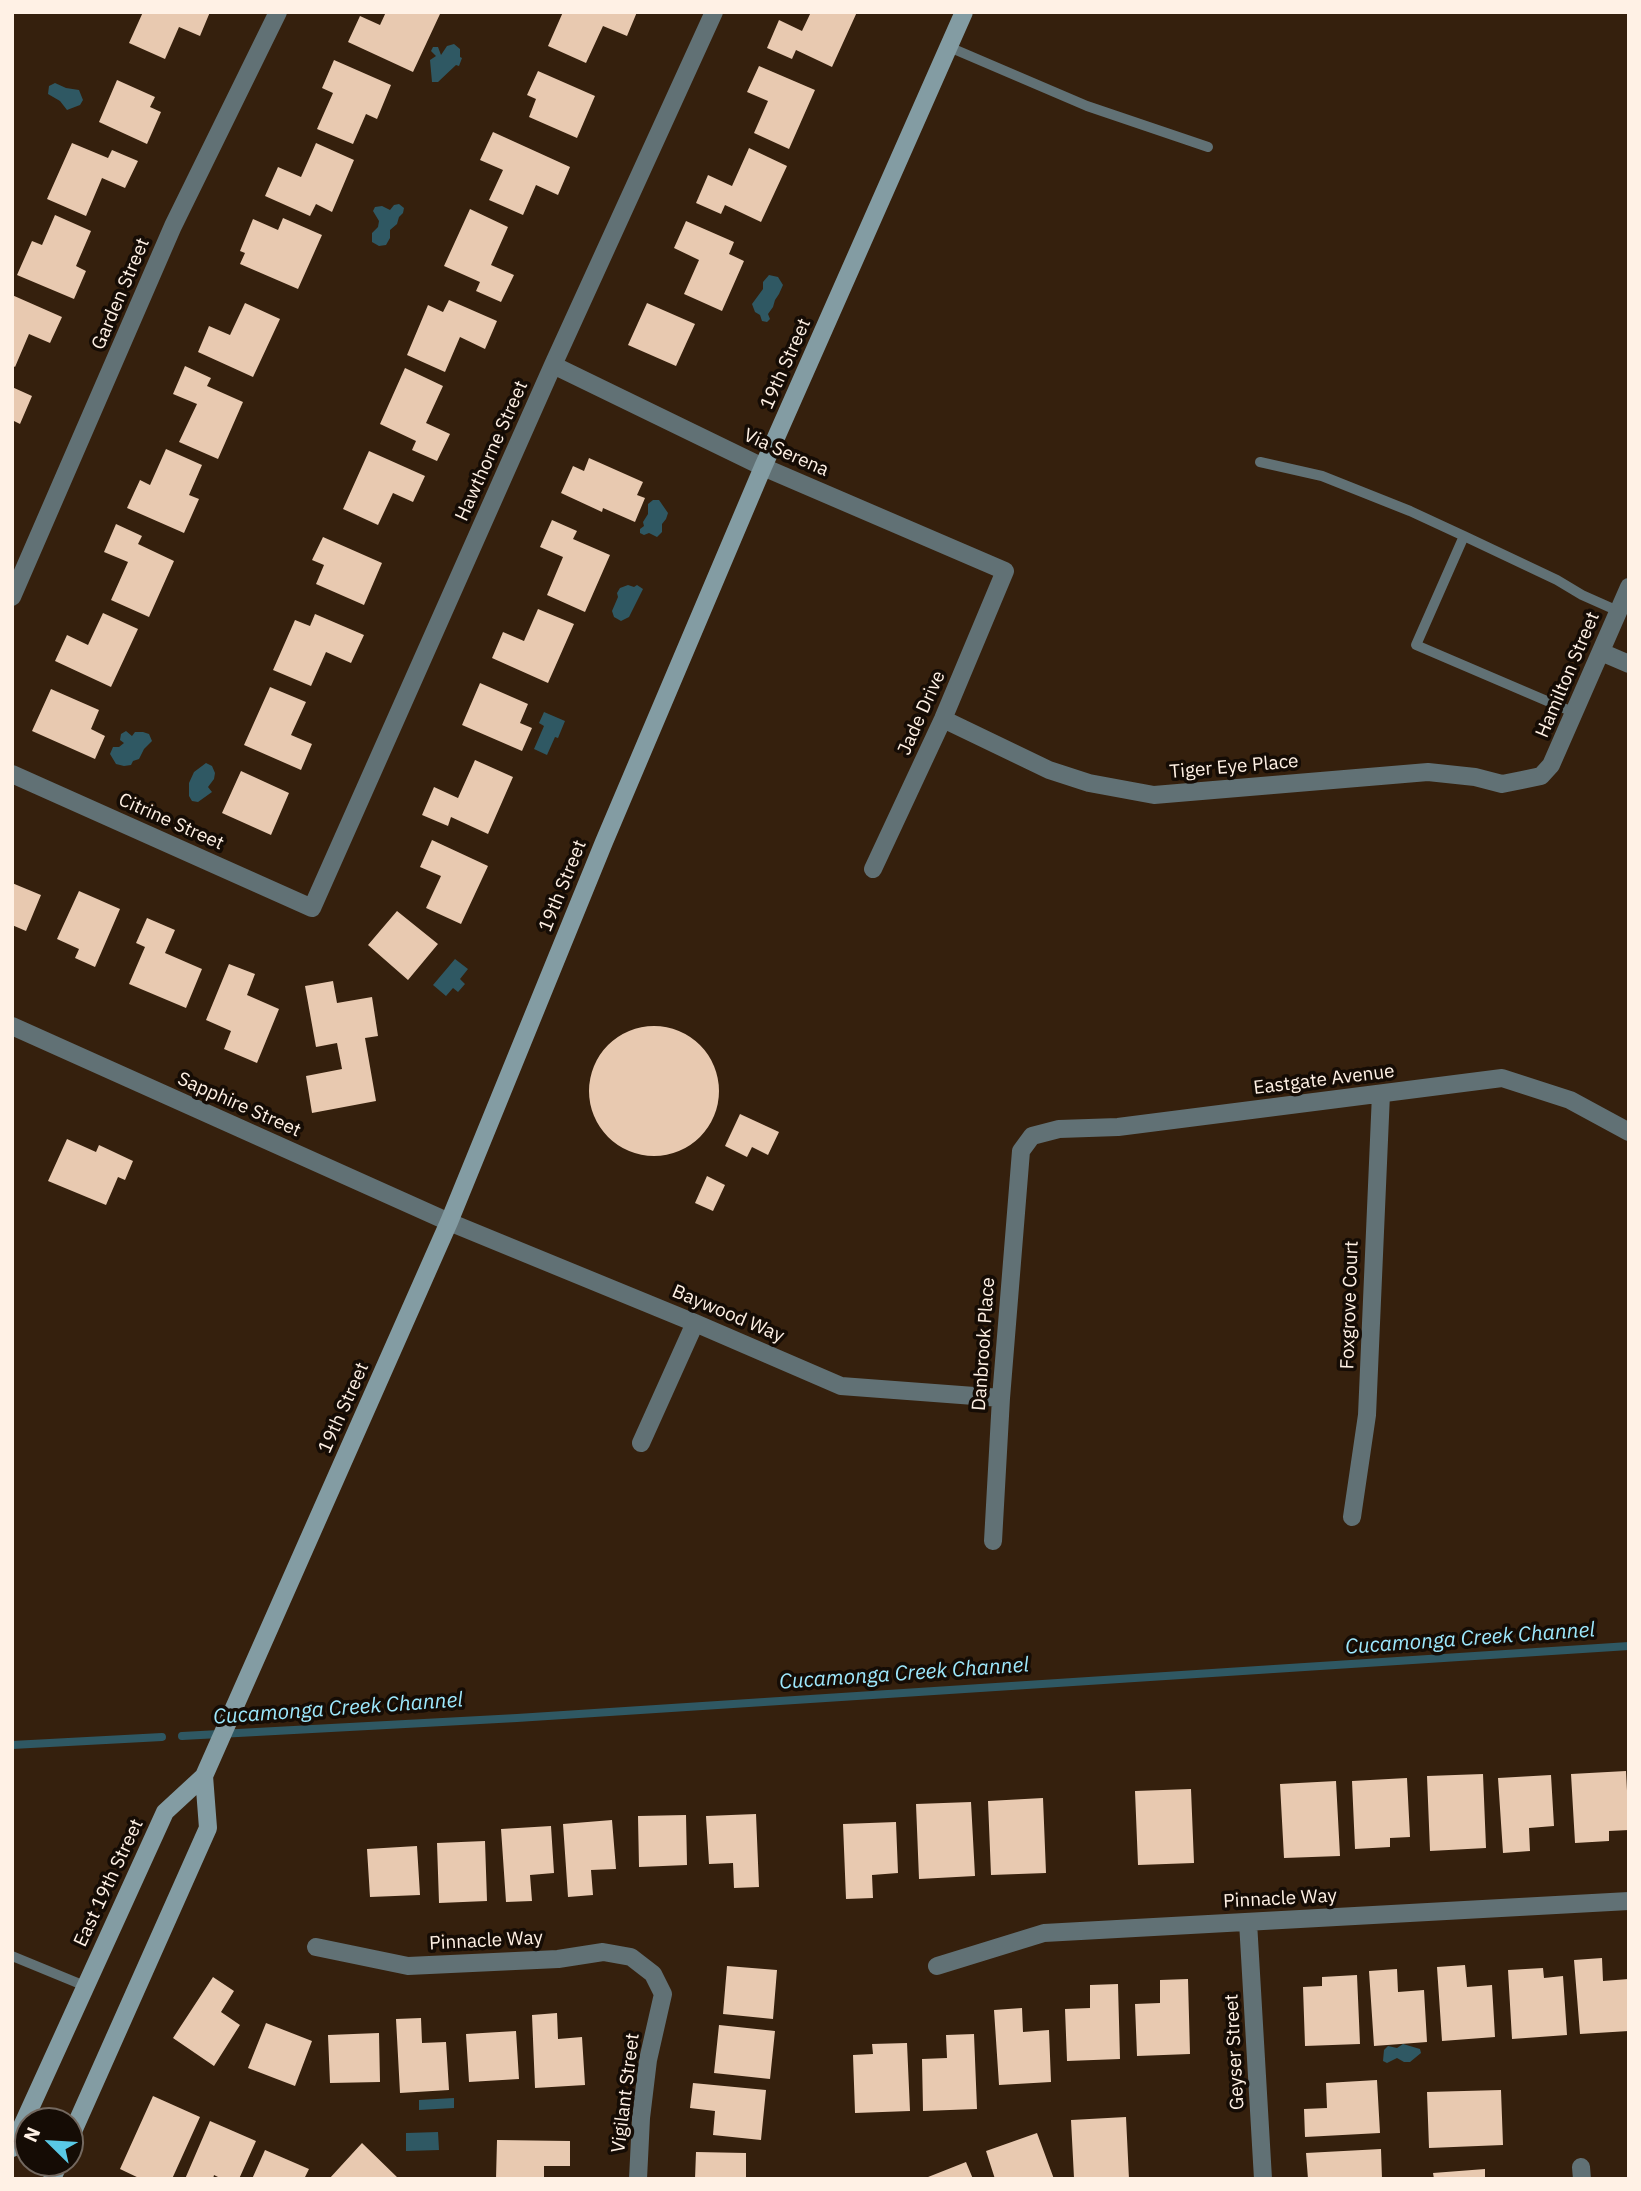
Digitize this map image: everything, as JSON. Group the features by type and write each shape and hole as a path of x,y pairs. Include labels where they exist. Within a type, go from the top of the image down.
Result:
{"main road":[{"name":"19th Street","path":"204,1776 449,1222 604,842 763,467 964,12"},
{"name":"East 19th Street","path":"12,2148 165,1812 204,1776"},
{"path":"84,2107 208,1828 204,1776"}],"street":[{"name":"Garden Street","path":"12,597 173,226 278,12"},
{"name":"Hawthorne Street","path":"312,908 553,365 715,12"},
{"name":"Via Serena","path":"553,365 763,467 1005,571"},
{"name":"Jade Drive","path":"873,869 943,719 1005,571"},
{"name":"Hamilton Street","path":"1541,776 1551,765 1629,587"},
{"path":"1601,652 1629,664"},
{"name":"Tiger Eye Place","path":"943,719 1049,770 1089,783 1154,795 1428,772 1475,777 1502,784 1541,776"},
{"name":"Citrine Street","path":"12,774 312,908"},
{"name":"Sapphire Street","path":"12,1026 449,1222"},
{"name":"Eastgate Avenue","path":"1021,1151 1032,1136 1059,1129 1118,1127 1502,1078 1570,1100 1629,1132"},
{"name":"Foxgrove Court","path":"1352,1517 1367,1415 1381,1094"},
{"name":"Danbrook Place","path":"993,1541 1000,1398 1021,1151"},
{"name":"Baywood Way","path":"449,1222 841,1386 1000,1398"},
{"path":"641,1443 695,1323"},
{"name":"Pinnacle Way","path":"937,1966 1044,1933 1629,1901"},
{"name":"Geyser Street","path":"1248,1922 1263,2179"},
{"name":"Pinnacle Way","path":"316,1947 408,1966 558,1959 603,1951 631,1957 653,1974"},
{"name":"Vigilant Street","path":"638,2179 641,2118 648,2060 663,1994 653,1974"}],"lane":[{"path":"949,47 1087,106 1208,147"},
{"path":"1260,462 1322,476 1410,511 1618,611"},
{"path":"1464,536 1416,645 1575,713"},
{"path":"12,1956 85,1986"}],"water":[{"path":"454,44 460,49 462,58 459,66 456,65 438,82 432,82 430,60 436,56 431,51 433,47 438,47 441,55 447,46"},
{"path":"55,83 79,90 83,100 80,105 67,110 60,101 48,94 49,86"},
{"path":"399,204 404,208 403,213 390,230 386,245 379,246 372,242 372,233 378,227 379,221 373,211 375,207 382,206 390,210"},
{"path":"769,275 778,277 783,285 768,314 770,319 767,322 762,321 752,304"},
{"path":"659,500 668,513 662,524 662,532 657,537 640,533 648,514 648,504"},
{"path":"637,585 643,589 629,617 621,621 614,617 612,611 620,588"},
{"path":"544,712 565,721 547,755 534,749 544,726 539,723"},
{"path":"126,731 132,736 135,732 149,734 152,741 139,759 124,766 116,764 110,754 113,747 124,743 120,740 121,734"},
{"path":"206,763 212,766 215,773 208,787 212,792 198,802 192,801 189,796 189,783 194,772"},
{"path":"455,959 468,969 460,979 465,984 458,992 453,988 446,996 433,985"},
{"path":"1403,2044 1420,2049 1421,2053 1410,2062 1397,2058 1387,2063 1383,2061 1384,2050 1388,2046 1397,2048"},
{"path":"454,2098 454,2108 419,2110 419,2100"},
{"path":"438,2132 439,2150 406,2151 406,2133"}],"building":[{"path":"143,12 210,12 200,36 179,27 165,59 129,43"},
{"path":"386,12 440,14 413,72 348,42 360,16 380,25"},
{"path":"563,12 637,12 627,36 603,26 586,63 548,46"},
{"path":"811,12 857,12 832,67 796,50 792,59 767,48 779,20 802,31"},
{"path":"334,60 391,85 377,119 366,114 353,144 317,129 333,93 322,88"},
{"path":"759,66 815,90 789,149 754,133 768,101 747,92"},
{"path":"538,71 595,96 577,138 529,117 536,99 527,95"},
{"path":"117,80 155,97 150,107 161,112 147,144 99,122"},
{"path":"493,132 570,167 558,195 536,185 523,215 489,200 503,170 480,160"},
{"path":"72,143 108,158 112,150 138,161 125,188 102,178 86,216 47,199"},
{"path":"316,143 354,160 332,212 316,204 310,216 265,196 278,167 301,177"},
{"path":"749,148 787,166 761,222 725,205 721,214 696,203 708,175 732,186"},
{"path":"470,209 508,227 491,265 514,275 501,302 476,291 480,282 444,266"},
{"path":"55,215 91,231 76,266 86,271 74,299 17,275 32,241 42,245"},
{"path":"283,218 322,235 298,289 240,264 245,253 240,251 253,219 278,230"},
{"path":"686,221 734,242 729,254 744,261 722,311 684,294 699,260 674,248"},
{"path":"12,295 62,317 50,343 29,334 15,367 12,365"},
{"path":"449,300 497,321 485,349 460,337 445,372 407,355 428,305 443,312"},
{"path":"245,303 280,319 253,377 198,352 209,326 230,335"},
{"path":"647,303 695,324 676,366 628,345"},
{"path":"185,366 211,378 207,386 243,402 218,459 179,442 197,404 173,394"},
{"path":"405,368 443,386 426,423 450,434 437,461 412,450 416,441 380,424"},
{"path":"12,387 32,396 20,424 12,420"},
{"path":"166,449 202,465 189,495 199,499 184,533 127,508 140,480 150,485"},
{"path":"369,451 425,476 413,502 393,493 378,525 343,509"},
{"path":"589,458 643,482 637,495 645,498 635,522 603,508 602,512 561,493 573,466 584,471"},
{"path":"552,520 577,531 573,539 610,555 585,612 547,595 563,557 540,547"},
{"path":"116,524 142,536 138,544 174,561 149,617 111,600 128,562 104,552"},
{"path":"323,537 382,563 364,605 316,584 324,565 312,560"},
{"path":"538,609 574,624 548,683 492,658 503,632 524,641"},
{"path":"103,613 138,629 111,687 55,661 67,635 88,645"},
{"path":"315,614 364,635 351,663 326,652 311,686 273,670 295,620 310,626"},
{"path":"480,683 528,704 520,723 532,728 522,751 462,725"},
{"path":"270,687 306,702 291,735 312,744 301,770 244,745"},
{"path":"51,689 99,710 91,729 105,736 95,759 32,731"},
{"path":"475,760 513,777 488,834 451,817 448,826 422,815 434,787 458,798"},
{"path":"241,771 289,793 271,835 222,813"},
{"path":"432,840 488,866 461,924 426,908 441,876 420,867"},
{"path":"12,883 41,895 26,931 12,925"},
{"path":"79,891 120,909 95,967 75,958 79,949 57,939"},
{"path":"397,911 438,944 408,980 368,945"},
{"path":"147,918 175,930 165,953 202,969 186,1008 129,984 145,947 136,943"},
{"path":"229,964 255,974 247,995 279,1009 257,1063 224,1049 231,1031 206,1020"},
{"path":"333,981 337,1003 372,997 378,1036 365,1038 376,1101 312,1113 306,1076 342,1069 337,1043 316,1047 305,986"},
{"path":"654,1026 679,1031 700,1045 714,1066 719,1091 714,1116 700,1137 679,1151 654,1156 629,1151 608,1137 594,1116 589,1091 594,1066 608,1045 629,1031"},
{"path":"740,1114 779,1132 768,1155 752,1147 747,1157 725,1146"},
{"path":"67,1139 96,1152 99,1145 133,1161 125,1180 118,1177 106,1205 48,1181"},
{"path":"707,1176 725,1185 713,1211 695,1203"},
{"path":"1626,1771 1629,1830 1609,1831 1609,1841 1575,1843 1571,1774"},
{"path":"1483,1774 1486,1848 1430,1851 1427,1776"},
{"path":"1551,1775 1554,1826 1529,1828 1530,1851 1503,1853 1498,1778"},
{"path":"1407,1778 1410,1837 1390,1838 1390,1847 1355,1849 1352,1781"},
{"path":"1336,1781 1340,1856 1284,1858 1280,1784"},
{"path":"1191,1789 1194,1863 1138,1865 1135,1791"},
{"path":"1043,1798 1046,1873 991,1875 988,1801"},
{"path":"971,1802 975,1876 919,1879 916,1804"},
{"path":"756,1814 759,1887 734,1888 733,1863 709,1864 706,1816"},
{"path":"686,1815 687,1865 639,1867 638,1816"},
{"path":"612,1820 616,1869 591,1870 593,1895 568,1897 563,1824"},
{"path":"896,1822 898,1873 872,1875 873,1898 846,1899 843,1824"},
{"path":"551,1826 554,1873 530,1875 532,1901 506,1902 501,1829"},
{"path":"485,1841 487,1901 439,1903 437,1843"},
{"path":"417,1846 420,1895 370,1897 367,1849"},
{"path":"1602,1958 1603,1981 1629,1979 1629,2031 1580,2034 1574,1960"},
{"path":"1465,1965 1467,1987 1492,1985 1495,2037 1442,2041 1437,1967"},
{"path":"727,1966 777,1970 773,2019 723,2014"},
{"path":"1543,1968 1544,1978 1563,1976 1567,2035 1512,2039 1508,1970"},
{"path":"1397,1969 1398,1992 1424,1990 1427,2042 1374,2046 1369,1971"},
{"path":"1357,1975 1360,2044 1305,2046 1303,1987 1322,1986 1322,1977"},
{"path":"213,1977 234,1991 221,2012 240,2025 214,2066 173,2038"},
{"path":"1188,1979 1190,2054 1137,2056 1135,2004 1160,2003 1160,1980"},
{"path":"1118,1984 1120,2059 1067,2061 1065,2009 1090,2008 1090,1985"},
{"path":"1022,2008 1023,2032 1049,2030 1051,2082 999,2085 994,2010"},
{"path":"557,2013 558,2039 582,2037 585,2085 535,2088 532,2015"},
{"path":"421,2018 422,2043 446,2042 449,2090 400,2093 396,2019"},
{"path":"266,2023 312,2041 295,2086 248,2068"},
{"path":"719,2025 775,2031 770,2079 714,2073"},
{"path":"516,2031 519,2079 469,2082 466,2034"},
{"path":"379,2033 380,2082 330,2083 328,2035"},
{"path":"974,2034 977,2109 923,2111 922,2059 947,2058 946,2035"},
{"path":"907,2043 910,2111 855,2113 853,2055 873,2054 872,2044"},
{"path":"1377,2080 1380,2133 1305,2137 1304,2109 1327,2108 1326,2083"},
{"path":"693,2083 766,2090 761,2140 713,2135 715,2111 690,2108"},
{"path":"1501,2090 1503,2145 1429,2148 1427,2092"},
{"path":"153,2096 200,2117 172,2179 141,2179 120,2169"},
{"path":"1126,2117 1129,2179 1074,2178 1071,2120"},
{"path":"210,2121 256,2141 239,2179 222,2179 214,2175 213,2179 185,2179"},
{"path":"1037,2133 1054,2179 995,2179 986,2151"},
{"path":"497,2140 570,2141 570,2166 544,2166 544,2179 496,2179"},
{"path":"362,2143 399,2179 329,2179"},
{"path":"1381,2149 1382,2179 1308,2179 1306,2153"},
{"path":"265,2150 309,2169 304,2179 252,2179"},
{"path":"696,2152 746,2153 746,2179 695,2179"},
{"path":"966,2162 973,2179 923,2179"},
{"path":"1485,2169 1485,2179 1434,2179 1433,2173"}],"waterway":[{"name":"Cucamonga Creek Channel","path":"182,1736 517,1718 1629,1646"},
{"name":"Cucamonga Creek Channel","path":"12,1745 162,1737"}]}
